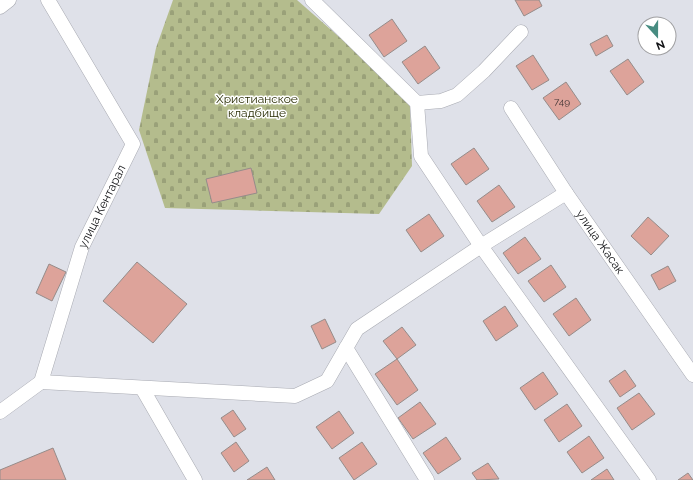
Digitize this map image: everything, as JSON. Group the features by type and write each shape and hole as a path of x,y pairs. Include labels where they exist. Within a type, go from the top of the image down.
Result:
{"street":[{"path":"0,7 9,0"},
{"name":"улица Кентарал","path":"40,382 82,247 133,144 48,0"},
{"path":"312,0 417,103 421,156 481,246 649,480"},
{"path":"417,103 441,101 458,95 484,71 521,32"},
{"name":"улица Жасак","path":"511,108 566,193 693,375"},
{"path":"0,412 40,382 295,396 327,381 357,329 481,246 566,193"},
{"path":"346,348 427,480"},
{"path":"142,388 195,480"}],"green space":[{"name":"Христианское кладбище","path":"173,0 297,0 402,92 410,104 412,166 379,214 165,208 139,130 156,48"}],"building":[{"path":"515,0 539,0 542,6 524,16"},
{"path":"392,19 407,41 384,57 369,35"},
{"path":"607,35 613,46 596,56 590,44"},
{"path":"425,46 440,68 418,84 402,62"},
{"path":"533,55 549,80 532,90 516,66"},
{"path":"628,59 644,82 627,95 610,71"},
{"path":"566,82 581,104 559,120 543,98"},
{"path":"474,148 489,169 466,185 451,164"},
{"path":"251,168 257,193 212,203 206,179"},
{"path":"499,185 515,207 492,222 477,201"},
{"path":"429,214 444,236 421,252 406,230"},
{"path":"648,217 669,236 651,255 631,236"},
{"path":"525,237 541,259 518,274 503,253"},
{"path":"137,262 187,304 153,343 103,301"},
{"path":"49,264 66,272 52,301 36,293"},
{"path":"551,265 566,287 544,302 528,281"},
{"path":"668,266 676,281 659,290 651,275"},
{"path":"576,298 591,320 569,336 553,314"},
{"path":"505,306 518,326 496,341 483,321"},
{"path":"325,319 336,342 322,349 311,326"},
{"path":"402,327 416,345 397,359 383,341"},
{"path":"397,359 418,390 397,405 375,374"},
{"path":"625,370 636,386 620,397 609,381"},
{"path":"543,372 558,394 535,410 520,388"},
{"path":"639,393 655,414 632,430 617,408"},
{"path":"420,402 436,424 413,439 398,418"},
{"path":"567,404 582,426 559,442 544,420"},
{"path":"233,410 246,429 234,437 221,418"},
{"path":"339,411 354,433 332,449 316,427"},
{"path":"589,436 604,458 582,473 567,452"},
{"path":"446,437 461,459 438,474 423,453"},
{"path":"236,442 249,461 234,472 221,453"},
{"path":"362,442 377,464 354,480 339,458"},
{"path":"53,448 66,480 0,480 0,470"},
{"path":"488,463 499,479 477,480 472,473"},
{"path":"267,467 275,480 247,480"},
{"path":"607,469 614,480 591,480"},
{"path":"688,473 693,480 678,480"}]}
